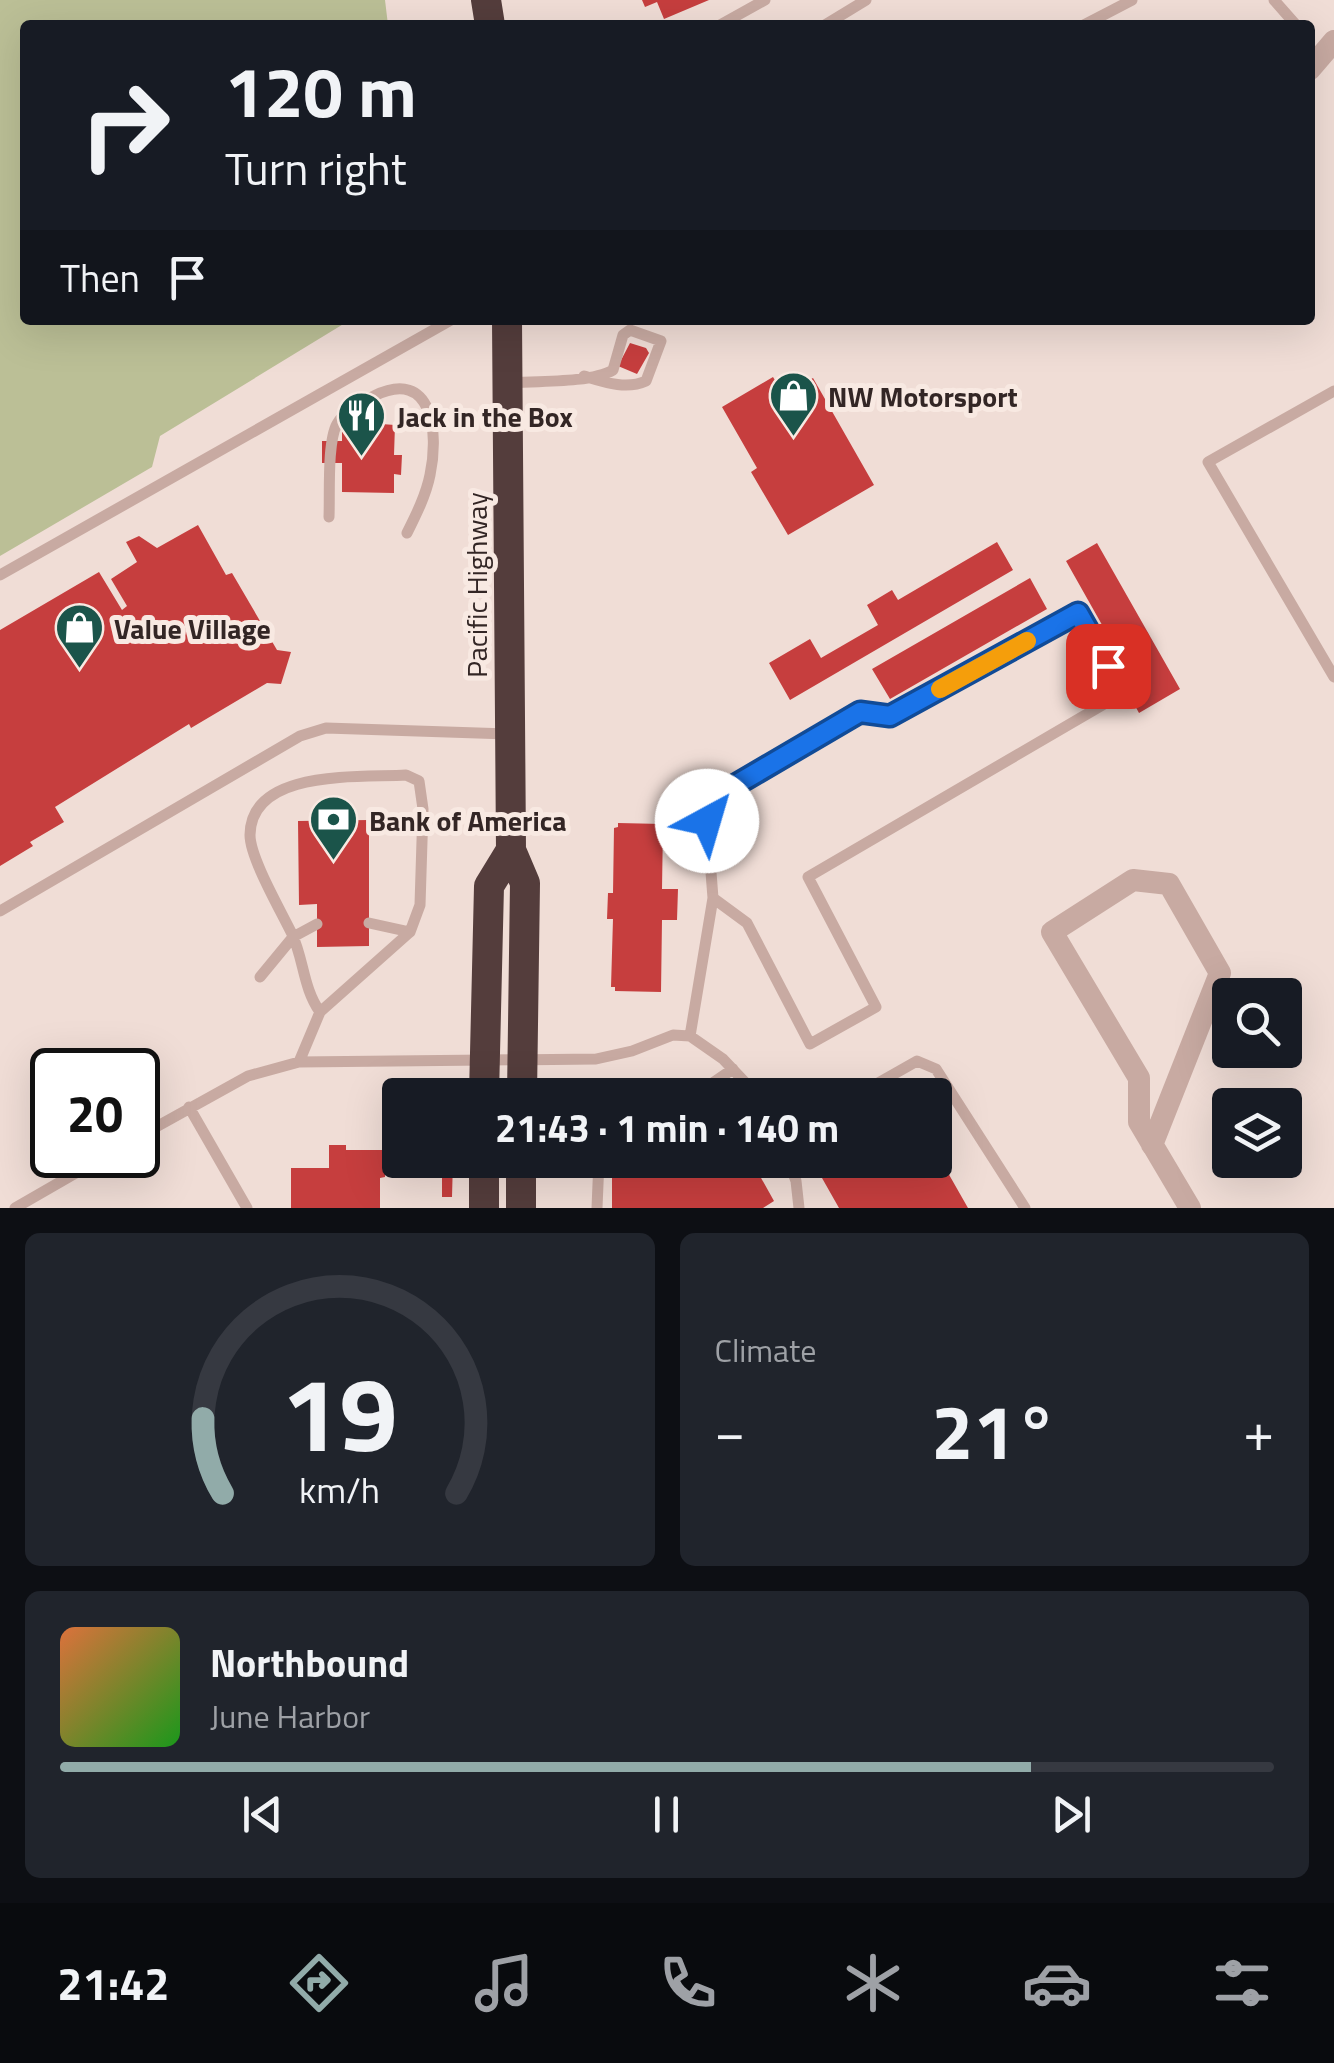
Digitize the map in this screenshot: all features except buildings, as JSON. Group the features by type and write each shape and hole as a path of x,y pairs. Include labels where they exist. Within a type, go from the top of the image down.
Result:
{"highway":[{"name":"Pacific Highway","path":"507,325 508,734 511,850 524,882 522,1078"},
{"name":"Pacific Highway","path":"484,1078 488,886 511,850"},
{"path":"484,1178 484,1208"},
{"path":"521,1178 521,1208"}],"street":[{"path":"1152,1145 1220,974 1169,884 1132,880 1052,932 1138,1078 1139,1122 1152,1145 1190,1208"}],"lane":[{"path":"729,20 765,0"},
{"path":"834,20 866,0"},
{"path":"1094,20 1132,0"},
{"path":"1274,0 1292,20"},
{"path":"0,575 442,325"},
{"path":"508,384 584,376 603,376 612,370 623,336 630,330 661,341 646,380 639,384 624,385 584,376"},
{"path":"329,516 336,425 348,411 373,396 407,388 422,398 430,414 433,439 430,476 407,533"},
{"path":"1334,390 1208,462 1334,677"},
{"path":"690,1036 713,898 707,821 713,806 732,787 860,712 890,716 1078,613 1123,692 808,877 876,1007 810,1044 747,923 713,898"},
{"path":"0,912 300,736 326,728 508,734"},
{"path":"299,1062 320,1012 410,932 420,905 423,808 419,781 406,775 300,781 268,798 254,812 250,838 293,936 309,997 320,1012"},
{"path":"369,923 410,932"},
{"path":"260,977 293,936 317,924"},
{"path":"160,1124 248,1076 299,1062 596,1059 632,1051 673,1035 690,1036 742,1078"},
{"path":"887,1078 917,1061 936,1069 942,1078"},
{"path":"720,1078 733,1069"},
{"path":"952,1094 1025,1208"},
{"path":"189,1108 246,1208"},
{"path":"15,1208 67,1178"},
{"path":"597,1208 599,1178"},
{"path":"795,1178 799,1208"}],"green space":[{"path":"0,0 385,0 387,20 20,20 20,325 342,325 160,436 152,467 0,556"}],"slow traffic":[{"path":"940,689 1027,641"}],"place":[{"name":"NW Motorsport","path":"793,438"},
{"name":"Jack in the Box","path":"362,458"},
{"name":"Value Village","path":"79,670"},
{"name":"Bank of America","path":"334,862"}],"route":[{"path":"707,821 713,806 732,787 860,712 890,716 1078,613 1108,666"}]}
